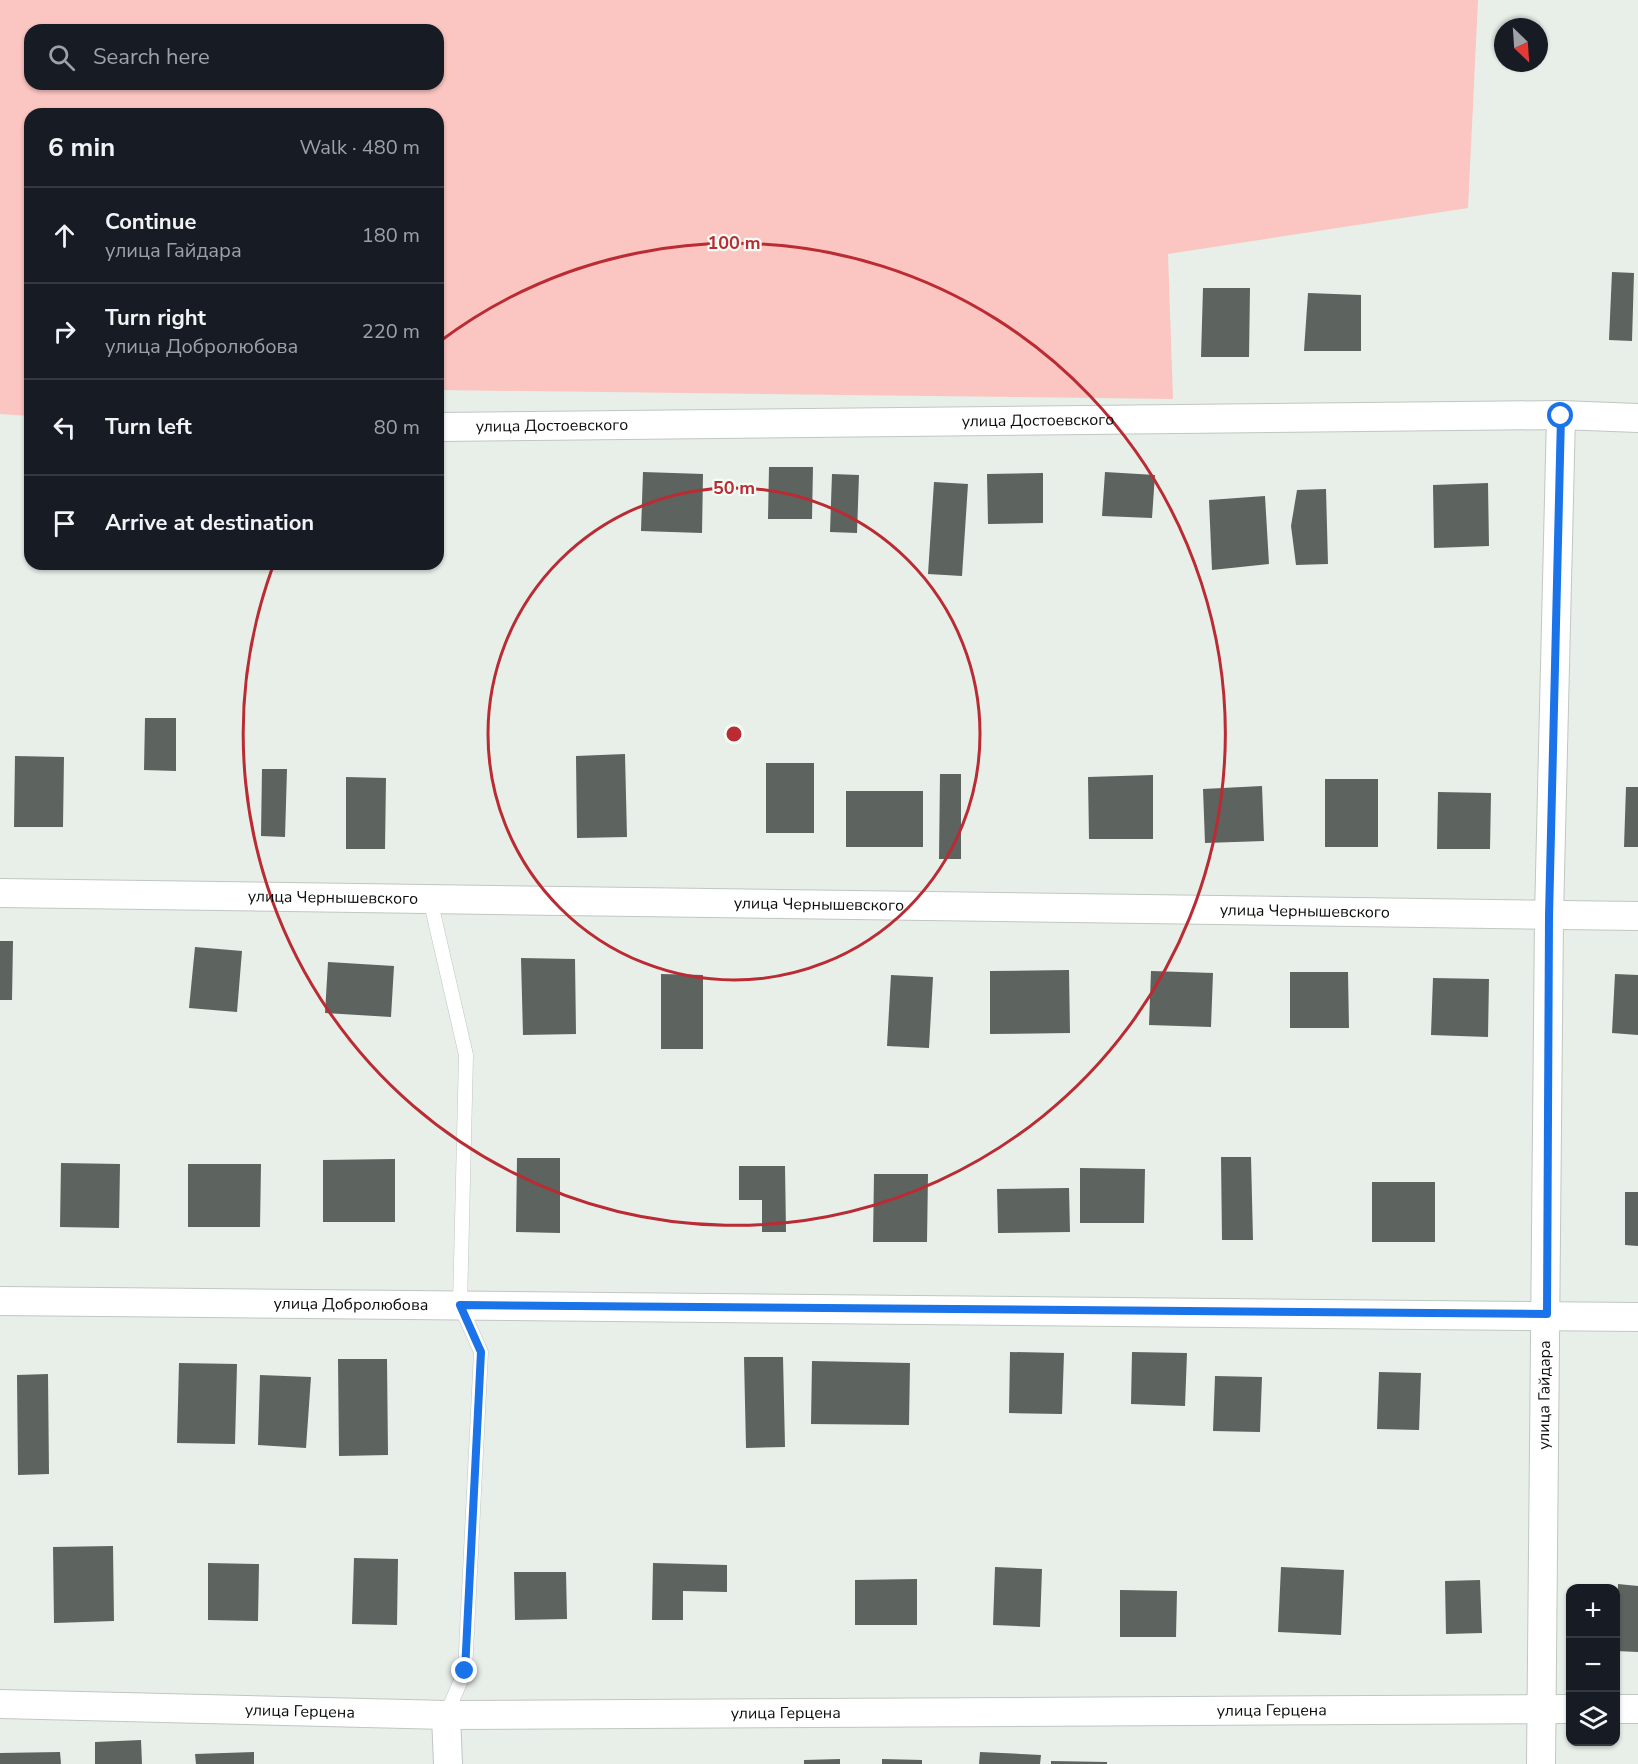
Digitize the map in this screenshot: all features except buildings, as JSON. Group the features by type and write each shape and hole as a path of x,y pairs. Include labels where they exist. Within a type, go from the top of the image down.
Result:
{"street":[{"name":"улица Достоевского","path":"444,427 1561,416 1638,418"},
{"name":"улица Гайдара","path":"1541,1764 1549,916 1561,416"},
{"name":"улица Чернышевского","path":"0,892 1638,916"},
{"name":"улица Добролюбова","path":"0,1300 1547,1314 1638,1317"},
{"name":"улица Герцена","path":"0,1704 446,1715 1566,1709"},
{"path":"1620,1709 1638,1709"},
{"path":"446,1715 448,1764"}],"lane":[{"path":"430,899 466,1055 460,1305 481,1352 465,1671 446,1715"}],"shaded area":[{"path":"0,0 1478,0 1468,208 1168,254 1173,399 444,390 444,108 24,108 24,416 0,414"}],"route":[{"path":"465,1671 481,1352 460,1305 1547,1314 1549,916 1561,416"}]}
